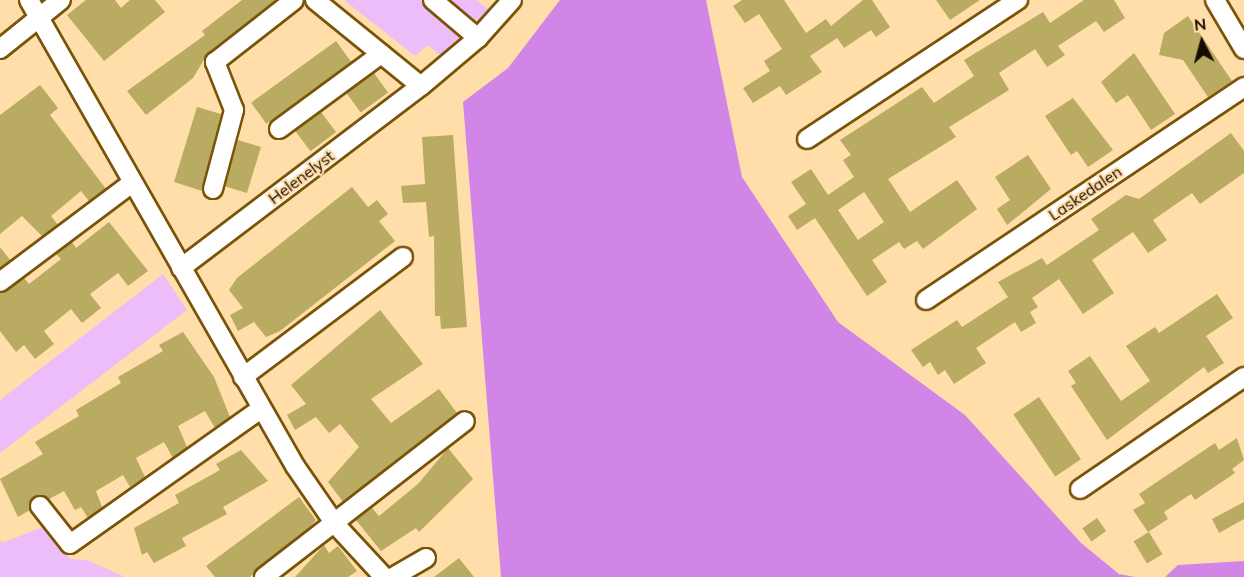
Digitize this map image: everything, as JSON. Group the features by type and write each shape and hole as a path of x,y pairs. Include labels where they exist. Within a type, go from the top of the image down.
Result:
{"street":[{"path":"29,0 261,409 335,524 384,577"},
{"path":"0,49 61,0"},
{"path":"213,189 234,110 215,62 294,0"},
{"path":"315,0 421,86"},
{"path":"433,0 478,38"},
{"name":"Helenelyst","path":"182,268 421,86 478,38 512,0"},
{"path":"807,139 1018,0"},
{"path":"1215,0 1244,49"},
{"path":"279,129 381,54"},
{"name":"Laskedalen","path":"926,300 1244,87"},
{"path":"0,282 132,183"},
{"path":"243,377 403,256"},
{"path":"1080,489 1244,377"},
{"path":"40,506 70,544 261,409"},
{"path":"264,577 465,421"},
{"path":"393,577 426,558"}],"shaded area":[{"path":"344,0 421,0 459,30 458,41 440,55 428,45 415,56"},
{"path":"443,0 476,0 491,11 483,20 468,19"},
{"path":"560,0 706,0 742,177 838,322 965,415 1081,543 1119,574 1135,577 501,577 463,102 508,68"},
{"path":"163,274 187,310 0,453 0,400"},
{"path":"45,526 70,559 87,560 125,577 0,577 0,539 2,543"},
{"path":"1244,561 1244,577 1165,577 1178,565"}],"building":[{"path":"86,0 115,0 121,8 130,0 155,0 165,12 104,61 67,15"},
{"path":"242,0 276,0 208,53 193,78 146,115 127,91 205,35 202,31"},
{"path":"742,0 784,0 806,33 826,19 831,26 863,0 872,0 890,27 876,37 871,30 844,48 837,38 810,56 822,72 786,95 780,86 753,103 743,88 770,71 764,61 782,49 759,14 745,23 733,6"},
{"path":"936,0 980,0 950,20"},
{"path":"1084,0 1114,0 1125,18 1104,32 1096,21 1058,46 1065,55 1047,67 1035,49 999,73 1009,90 949,127 956,137 888,179 910,212 957,180 977,209 923,249 917,241 904,249 899,242 872,260 887,282 867,296 815,218 797,230 788,216 806,204 791,182 811,169 828,195 854,177 843,160 851,155 840,140 922,87 934,103 974,76 964,60 1043,12 1050,23","holes":["864,192 884,222 858,240 838,210"]},
{"path":"1188,16 1232,81 1208,97 1183,60 1159,55 1164,33"},
{"path":"336,41 351,62 266,124 251,103"},
{"path":"1134,53 1175,114 1151,130 1128,95 1116,103 1101,82"},
{"path":"374,73 388,92 361,112 346,93"},
{"path":"40,85 58,108 50,115 106,189 89,201 81,191 51,216 58,225 42,236 22,216 0,234 0,115"},
{"path":"1073,98 1113,150 1088,167 1077,151 1071,155 1045,116"},
{"path":"197,107 221,114 202,191 174,182"},
{"path":"321,112 336,132 310,151 295,131"},
{"path":"1231,133 1244,151 1244,173 1200,204 1192,193 1153,220 1167,240 1148,253 1133,232 1092,260 1114,293 1083,314 1059,279 1032,298 1038,307 1030,312 1036,323 1021,332 1015,322 976,348 986,363 954,384 945,370 938,375 930,362 923,367 911,350 957,320 962,327 1008,297 998,282 1042,258 1047,265 1099,230 1091,219 1126,195 1139,199"},
{"path":"453,135 467,327 441,329 440,316 435,316 434,236 429,237 426,202 403,203 401,186 425,184 422,137"},
{"path":"238,140 261,147 247,193 224,186"},
{"path":"1028,155 1051,189 1007,225 997,209 1010,200 995,177"},
{"path":"352,187 368,207 377,200 388,214 379,221 395,241 280,331 266,337 254,322 238,331 230,315 243,308 229,290 237,278"},
{"path":"109,222 148,271 128,286 118,273 90,294 101,308 82,323 71,309 44,331 54,344 35,359 24,345 16,352 0,331 0,293 24,278 29,284 61,259 56,254 72,242 76,248"},
{"path":"0,247 10,260 0,268"},
{"path":"1217,294 1233,318 1206,336 1224,363 1208,373 1204,367 1107,440 1071,386 1076,383 1068,371 1090,356 1121,401 1150,381 1126,346 1155,327 1159,333"},
{"path":"380,310 423,364 371,399 391,423 439,389 457,413 343,502 328,482 359,447 340,424 329,433 316,417 295,430 287,415 306,404 291,385"},
{"path":"183,332 214,377 230,417 215,428 205,411 178,426 187,447 173,458 164,442 136,458 145,477 130,487 123,475 96,491 102,507 88,518 81,507 75,510 64,491 49,499 34,497 30,510 18,517 0,479 43,454 35,442 79,416 76,410 121,383 118,377 163,351 159,345"},
{"path":"1039,397 1081,459 1055,477 1013,414"},
{"path":"1237,438 1244,460 1232,469 1235,473 1195,500 1191,494 1164,512 1168,519 1148,532 1133,510 1145,503 1139,494 1215,443 1219,450"},
{"path":"448,448 473,479 419,532 416,528 381,551 356,520 372,508 379,516 418,484"},
{"path":"241,450 268,481 223,507 227,514 182,538 186,546 154,563 147,552 142,555 134,528 179,503 175,495 220,470 216,464"},
{"path":"299,497 316,520 310,527 250,577 215,577 206,566"},
{"path":"1244,502 1244,519 1219,533 1212,519"},
{"path":"1097,518 1106,531 1091,541 1082,528"},
{"path":"1149,532 1162,554 1147,564 1134,541"},
{"path":"324,545 329,553 338,546 357,571 348,577 295,577"},
{"path":"459,558 474,577 434,577"}]}
